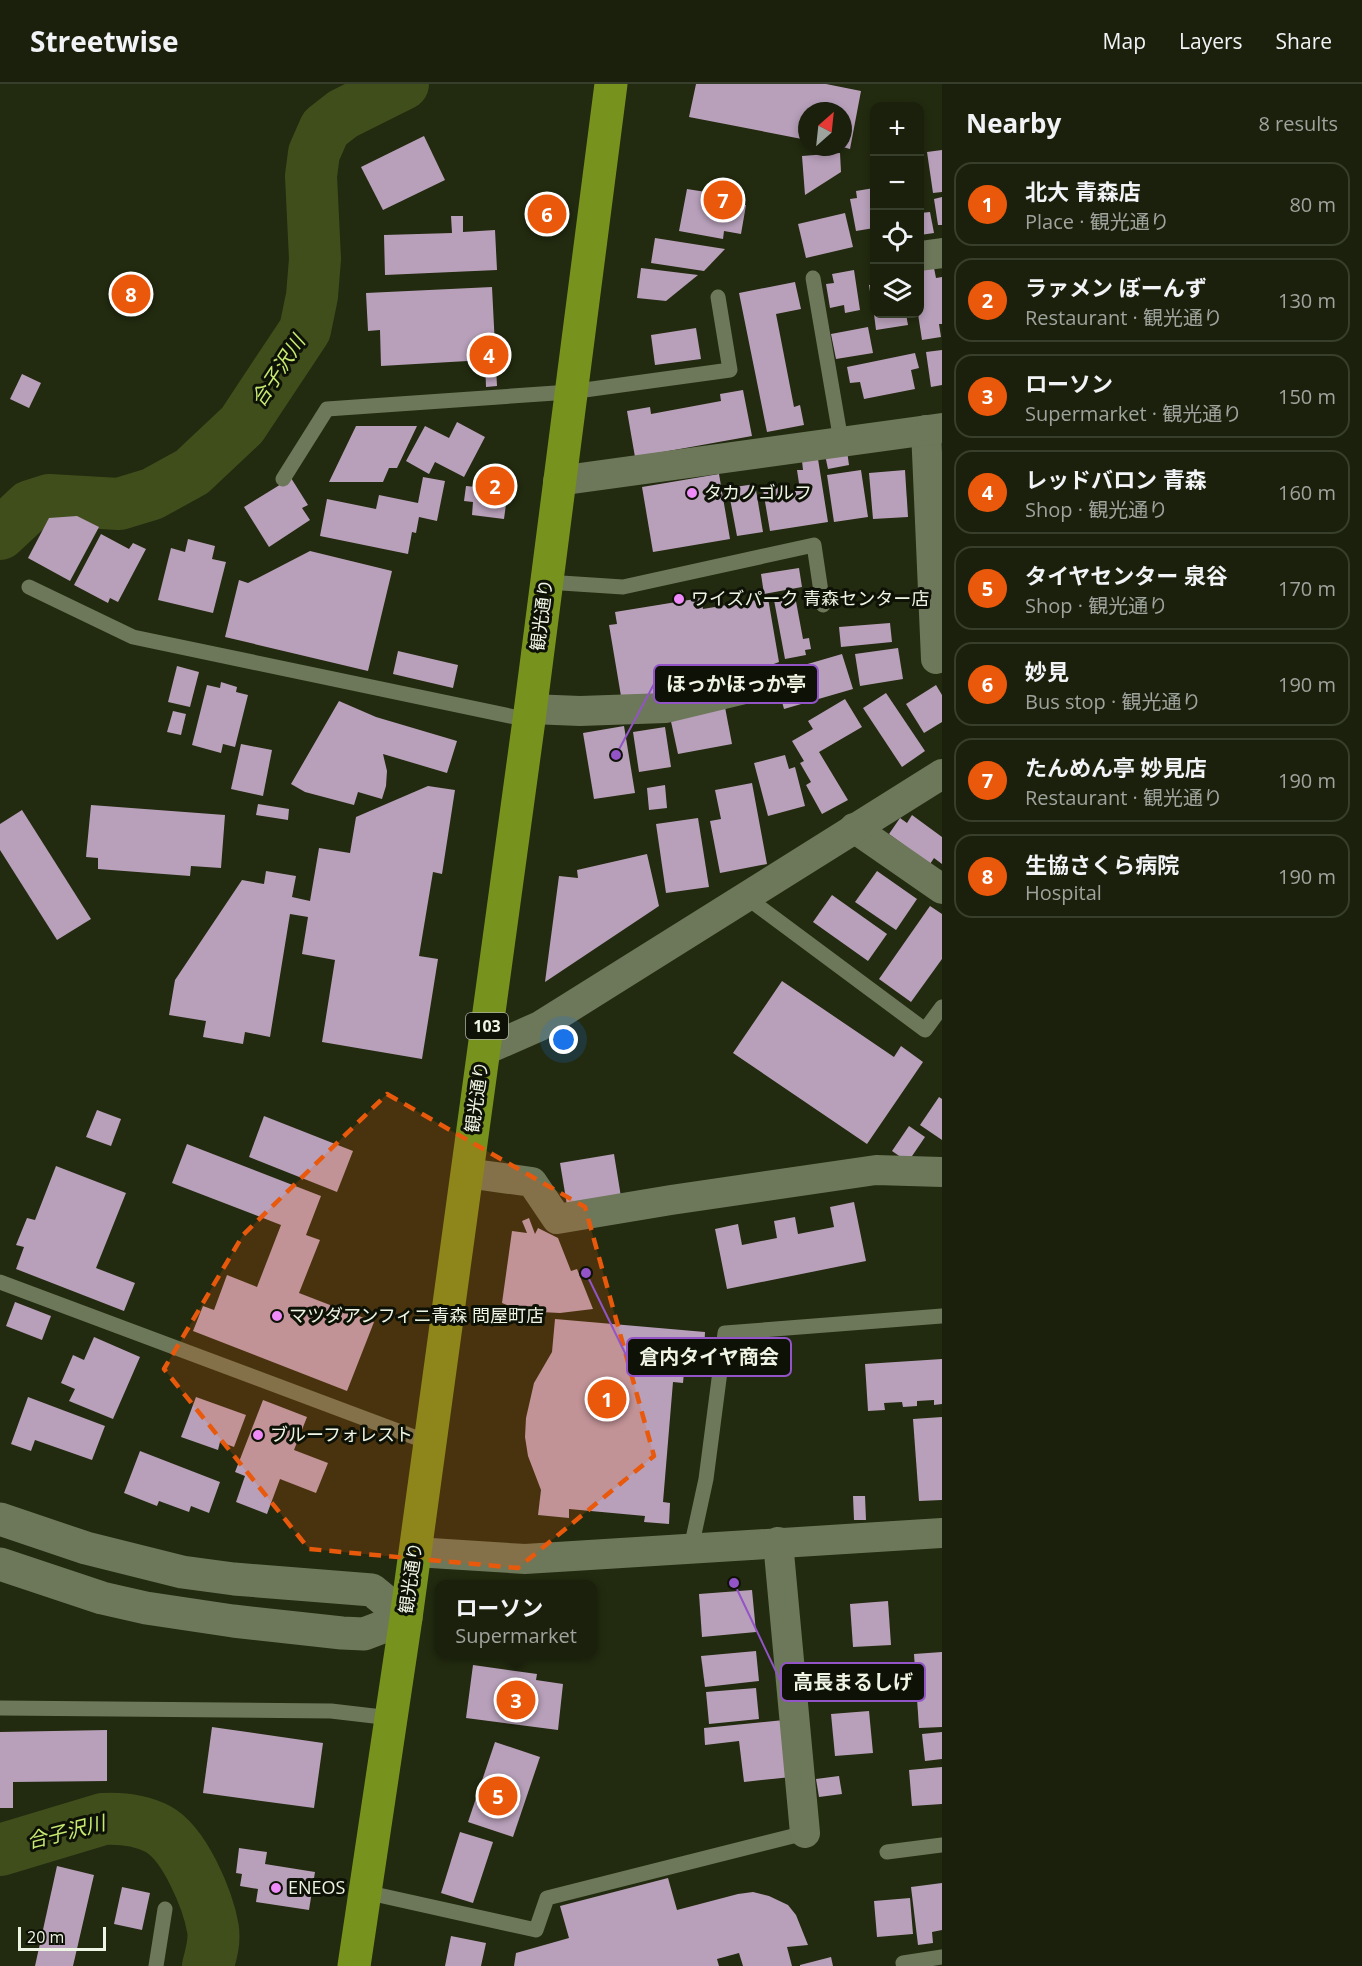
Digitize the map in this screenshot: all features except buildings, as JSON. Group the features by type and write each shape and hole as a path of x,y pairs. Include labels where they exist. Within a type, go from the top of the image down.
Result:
{"highway":[{"name":"観光通り","path":"354,1966 406,1618 530,714 558,481 611,84"}],"street":[{"path":"924,255 942,253"},
{"path":"558,481 934,429 936,659"},
{"path":"530,714 666,708 761,685"},
{"path":"483,1051 540,1026 942,774"},
{"path":"854,828 942,889"},
{"path":"466,1173 532,1182 556,1218 876,1170 942,1172"},
{"path":"0,1519 86,1548 182,1572 234,1579 372,1590 406,1618 364,1634 187,1615 102,1598 0,1564"},
{"path":"415,1552 525,1559 942,1533"},
{"path":"778,1542 805,1833"}],"lane":[{"path":"813,278 841,441"},
{"path":"283,479 327,409 570,392 730,370 718,297"},
{"path":"546,582 623,587 814,545 823,605"},
{"path":"29,587 133,637 530,714"},
{"path":"746,897 925,1030 942,1007"},
{"path":"0,1282 430,1443"},
{"path":"691,1548 706,1479 725,1333 942,1316"},
{"path":"0,1708 331,1711 391,1718"},
{"path":"365,1892 536,1930 547,1898 805,1833"},
{"path":"887,1851 942,1845"},
{"path":"156,1966 165,1909"},
{"path":"903,1962 942,1957"}],"highlighted area":[{"path":"387,1094 585,1207 654,1456 518,1568 309,1549 164,1369 243,1235"}],"waterway":[{"name":"合子沢川","path":"0,534 30,506 49,500 119,504 152,494 192,472 242,425 305,330 312,296 315,259 311,176 314,153 325,128 343,114 403,84"},
{"name":"合子沢川","path":"0,1850 103,1819 131,1820 158,1829 177,1847 201,1889 213,1934 208,1966"}],"place":[{"name":"たんめん亭 妙見店","path":"723,200"},
{"name":"妙見","path":"547,214"},
{"name":"生協さくら病院","path":"131,294"},
{"name":"レッドバロン 青森","path":"489,355"},
{"name":"ラァメン ぼーんず","path":"495,486"},
{"name":"タカノゴルフ","path":"692,493"},
{"name":"ワイズパーク 青森センター店","path":"679,599"},
{"name":"ほっかほっか亭","path":"616,755"},
{"name":"倉内タイヤ商会","path":"586,1273"},
{"name":"マツダアンフィニ青森 問屋町店","path":"277,1316"},
{"name":"北大 青森店","path":"607,1399"},
{"name":"ブルーフォレスト","path":"258,1435"},
{"name":"高長まるしげ","path":"734,1583"},
{"name":"ローソン","path":"516,1700"},
{"name":"タイヤセンター 泉谷","path":"498,1796"},
{"name":"ENEOS","path":"276,1888"}]}
